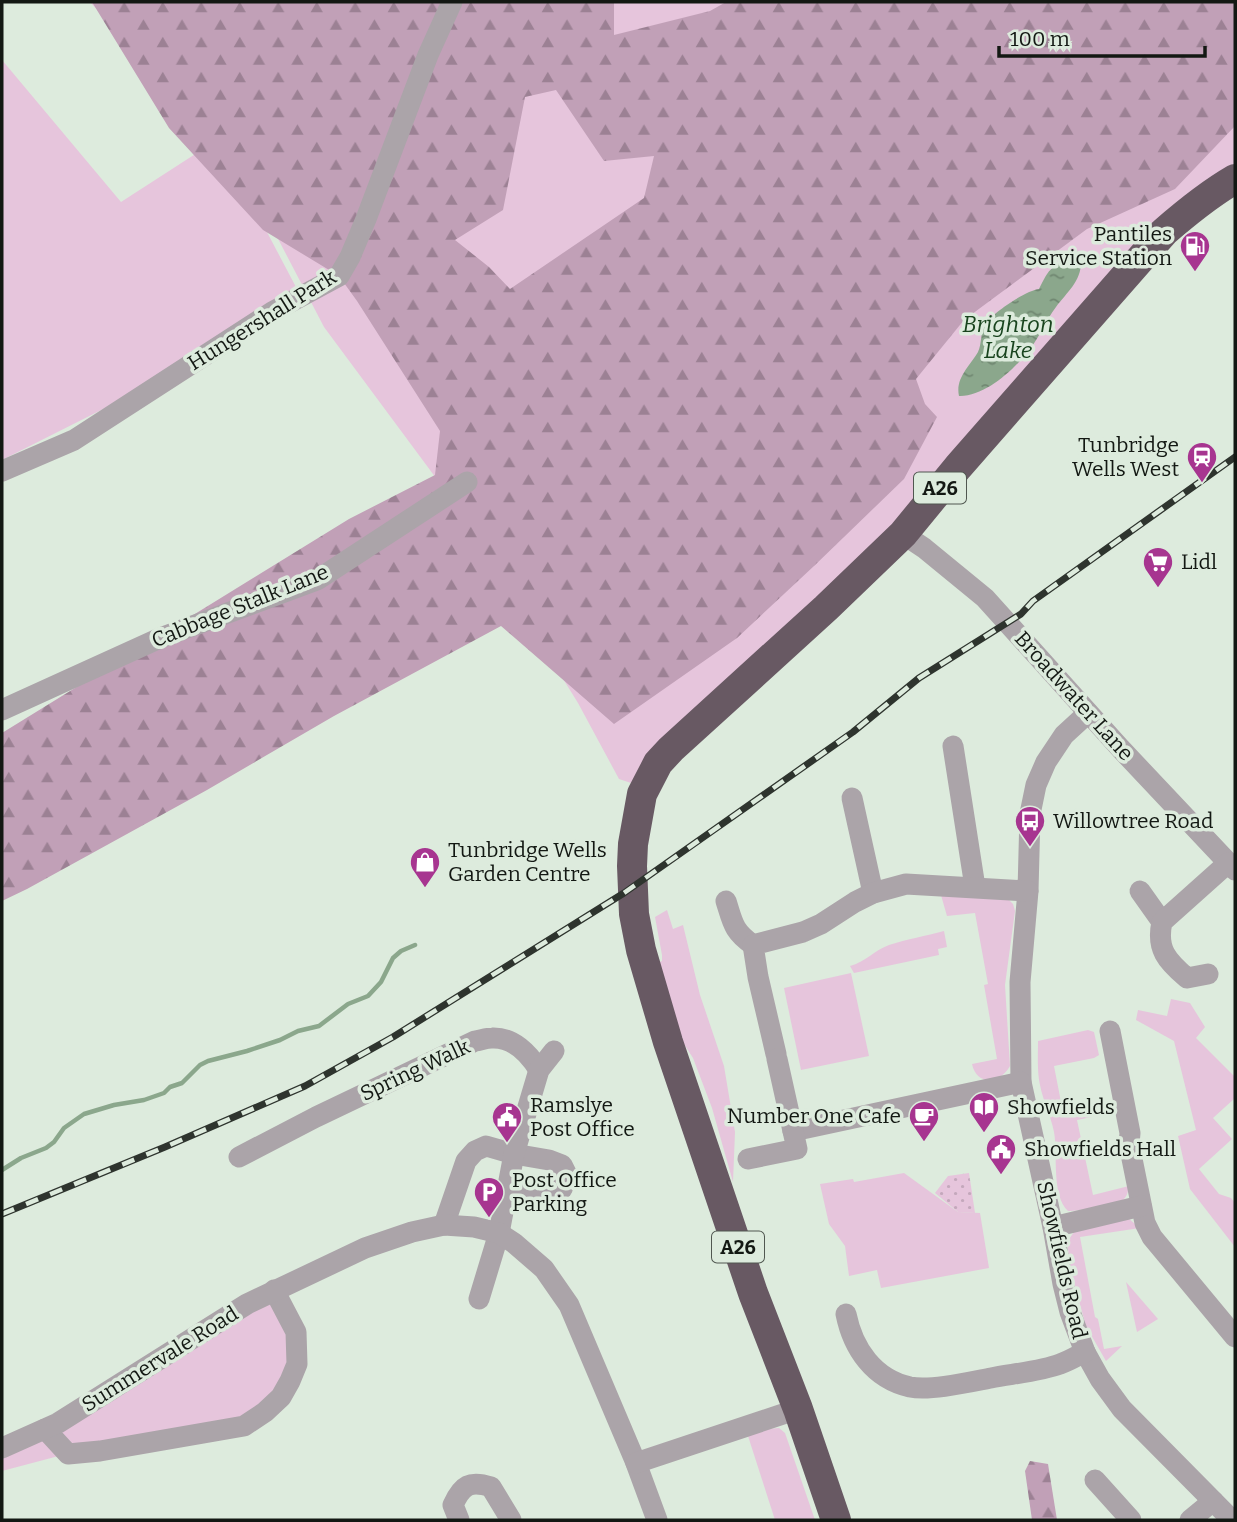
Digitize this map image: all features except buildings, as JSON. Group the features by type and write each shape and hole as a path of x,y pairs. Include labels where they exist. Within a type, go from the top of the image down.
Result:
{"highway":[{"name":"A26","path":"836,1520 798,1409 753,1293 641,950 634,914 632,877 633,844 642,794 658,763 671,749 836,599 903,534 958,467 1164,232 1198,203 1235,179"}],"street":[{"name":"Hungershall Park","path":"2,471 74,440 268,314 339,276 366,219 428,55 452,2"},
{"name":"Cabbage Stalk Lane","path":"2,710 160,638 317,580 467,482"},
{"name":"Broadwater Lane","path":"903,534 985,598 1232,867"},
{"name":"Showfields Road","path":"1088,713 1064,735 1046,762 1036,785 1030,814 1028,891 1020,982 1021,1083 1054,1227 1068,1303 1084,1352 1122,1409 1232,1520"},
{"path":"953,746 975,887"},
{"path":"852,798 873,893"},
{"path":"1208,974 1187,978 1174,967 1162,950 1159,935 1162,922 1232,867"},
{"path":"753,945 803,932 873,893 906,884 1028,891"},
{"path":"1140,891 1162,922"},
{"path":"726,901 735,929 753,945 797,1149 748,1159"},
{"path":"1110,1031 1145,1223 1152,1237 1235,1337"},
{"name":"Spring Walk","path":"239,1157 318,1124 475,1041 495,1038 516,1045 530,1056 539,1070"},
{"path":"479,1299 499,1233 514,1154 539,1070 554,1051"},
{"path":"793,1131 1021,1083"},
{"path":"444,1226 466,1161 475,1151 486,1146 548,1160 562,1165 568,1175 562,1189 551,1194 508,1187"},
{"path":"1054,1227 1141,1206"},
{"name":"Summervale Road","path":"2,1448 45,1429 274,1290 365,1248 411,1232 444,1226 474,1227 499,1233 513,1243 544,1269 569,1305 657,1520"},
{"path":"45,1429 68,1454 244,1426 281,1398 297,1364 296,1332 274,1290"},
{"path":"844,1330 866,1361 893,1381 912,1387 950,1385 1059,1365 1084,1352"},
{"path":"636,1464 798,1409"},
{"path":"1095,1480 1131,1520"},
{"path":"459,1520 453,1505 459,1492 470,1484 481,1483 491,1486 511,1520"},
{"path":"1190,1520 1213,1501"}],"shaded area":[{"path":"90,2 1235,2 1235,163 1195,192 875,547 656,746 631,783 619,779 578,703 450,497 324,327 238,162 220,143 297,289 135,393 2,460 2,60 121,202 217,140"},
{"path":"941,895 1009,900 1013,904 1015,911 1005,985 1010,1066 995,1079 979,1076 972,1064 997,1059 984,985 988,984 975,913 947,916"},
{"path":"667,910 673,929 683,925 700,995 724,1066 735,1132 733,1182 712,1108 693,1058 684,1044 657,963 662,961 662,955 655,917"},
{"path":"944,931 947,947 938,949 939,955 854,973 850,966 889,945"},
{"path":"851,973 869,1056 801,1070 784,988"},
{"path":"1171,999 1190,1003 1205,1027 1196,1038 1235,1077 1235,1098 1213,1118 1232,1139 1199,1169 1219,1194 1231,1198 1235,1203 1235,1247 1190,1189 1178,1136 1196,1130 1174,1041 1136,1020 1138,1010 1167,1016"},
{"path":"1088,1030 1094,1032 1099,1055 1054,1066 1061,1102 1064,1108 1071,1109 1103,1098 1107,1114 1077,1120 1093,1195 1129,1186 1126,1197 1121,1201 1068,1211 1057,1185 1054,1132 1039,1080 1038,1041"},
{"path":"904,1173 958,1212 980,1213 989,1268 881,1288 877,1270 849,1276 845,1246 829,1224 820,1184 853,1179 854,1182"},
{"path":"969,1173 975,1213 958,1212 935,1193 948,1176"},
{"path":"1129,1219 1140,1228 1080,1237 1104,1349 1122,1346 1106,1361 1086,1326 1072,1276 1067,1242 1074,1232"},
{"path":"1126,1282 1158,1319 1137,1332"},
{"path":"273,1292 294,1331 279,1396 244,1424 70,1453 2,1471 2,1450"},
{"path":"779,1428 785,1433 815,1520 775,1520 748,1436 766,1429"}],"green space":[{"path":"92,2 614,2 614,35 710,11 726,2 1235,2 1235,126 1175,189 1087,229 964,320 916,379 925,404 937,417 904,479 737,638 614,724 501,626 2,901 2,733 349,519 435,475 440,431 339,276 263,230 169,128","holes":["556,90 604,161 654,156 644,198 510,289 489,267 455,240 503,210 525,97"]},
{"path":"1030,1461 1048,1464 1057,1520 1032,1520 1025,1471"}],"water":[{"name":"Brighton Lake","path":"1070,259 1081,260 1079,274 1024,357 989,387 959,396 961,378 978,352 983,328 988,320 1018,298 1039,289 1050,270"}],"waterway":[{"path":"2,1170 21,1158 46,1148 64,1128 84,1114 164,1093 170,1087 182,1083 200,1065 208,1061 247,1051 298,1031 319,1026 348,1004 368,996 381,982 393,958 415,945"}],"railway":[{"path":"2,1214 305,1086 393,1037 624,893 853,732 919,678 1021,614 1033,601 1235,457"}],"place":[{"name":"Pantiles Service Station","path":"1195,273"},
{"name":"Tunbridge Wells West","path":"1202,484"},
{"name":"Lidl","path":"1158,589"},
{"name":"Willowtree Road","path":"1030,848"},
{"name":"Tunbridge Wells Garden Centre","path":"425,889"},
{"name":"Showfields","path":"984,1134"},
{"name":"Number One Cafe","path":"924,1143"},
{"name":"Ramslye Post Office","path":"507,1144"},
{"name":"Showfields Hall","path":"1001,1176"},
{"name":"Post Office Parking","path":"489,1219"}]}
